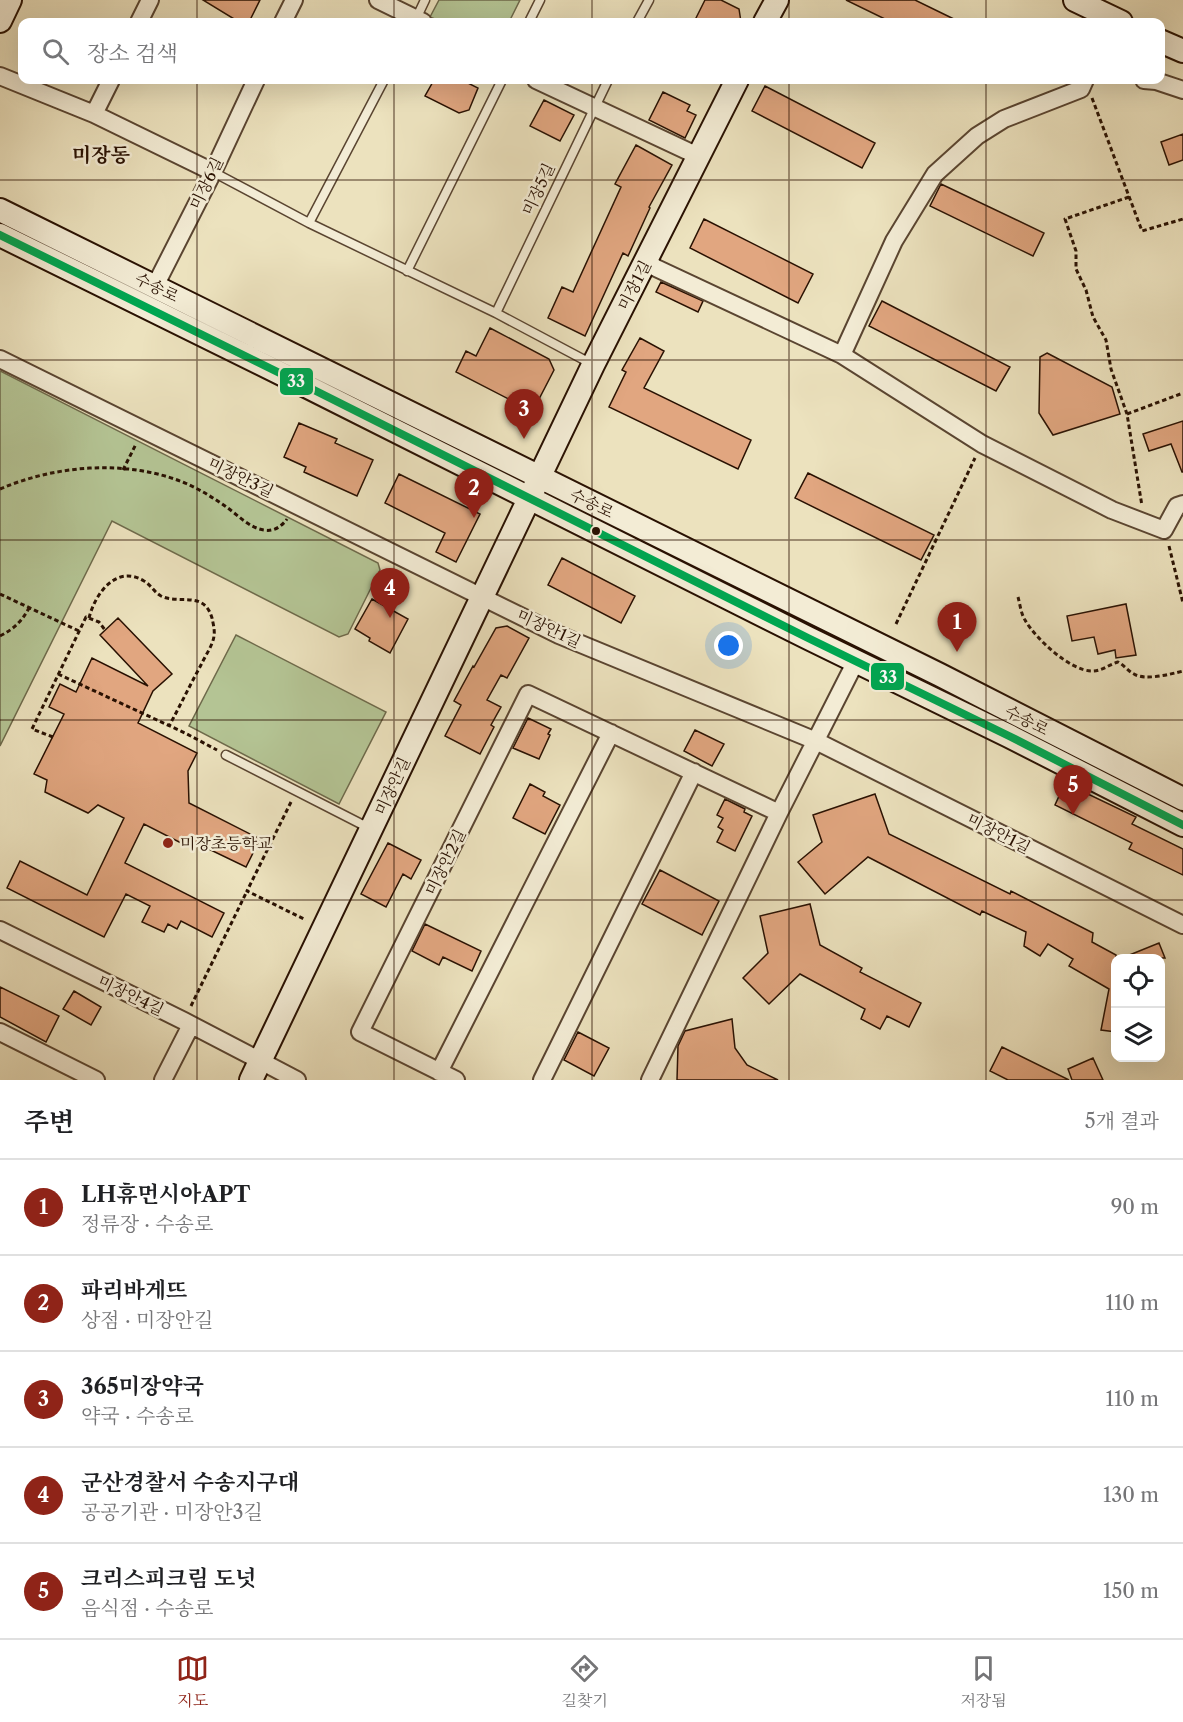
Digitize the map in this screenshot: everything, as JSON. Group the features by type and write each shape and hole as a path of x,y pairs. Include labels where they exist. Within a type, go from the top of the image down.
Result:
{"street":[{"path":"0,21 10,0"},
{"path":"141,18 150,0"},
{"path":"285,18 294,0"},
{"path":"378,0 412,18"},
{"path":"767,18 777,0"},
{"path":"1075,0 1113,18"},
{"path":"1165,43 1183,51"},
{"path":"0,76 18,83"},
{"path":"20,84 94,114 213,172"},
{"path":"94,114 109,84"},
{"name":"미장6길","path":"155,286 213,172 254,84"},
{"path":"544,84 698,156"},
{"name":"미장1길","path":"533,488 734,84"},
{"path":"842,355 894,242 935,174 977,136 1004,119 1081,89 1083,84"},
{"path":"1165,84 1183,90"},
{"path":"0,203 21,220"},
{"name":"수송로","path":"0,210 155,286 856,661 1183,825"},
{"name":"수송로","path":"0,235 533,488 929,670 1183,799"},
{"path":"0,242 22,246"},
{"path":"646,261 656,268 842,355 982,444 1112,510 1164,530 1177,506 1183,504"},
{"name":"미장안3길","path":"0,359 482,596"},
{"name":"미장안길","path":"256,1071 533,488"},
{"name":"미장안1길","path":"482,596 559,635 816,741 1183,925"},
{"path":"650,1080 779,813 856,661"},
{"name":"미장안2길","path":"456,1080 360,1032 528,694 779,813"},
{"path":"439,1072 611,733"},
{"path":"542,1080 694,772"},
{"name":"미장안4길","path":"0,930 187,1023 256,1071"},
{"path":"163,1080 187,1023"},
{"path":"0,1032 96,1080"},
{"path":"256,1071 297,1080"}],"lane":[{"path":"419,18 425,0"},
{"path":"531,18 540,0"},
{"path":"639,18 649,0"},
{"path":"309,223 382,84"},
{"path":"406,271 500,84"},
{"name":"미장5길","path":"496,313 606,84"},
{"path":"213,172 309,223 496,313 593,364"},
{"path":"226,755 371,829"}],"path":[{"path":"1087,84 1142,231 1183,219"},
{"path":"1129,197 1065,219 1076,252 1076,269 1086,290 1093,317 1106,340 1111,369 1127,414 1145,523"},
{"path":"1127,414 1183,393"},
{"path":"123,470 143,429"},
{"path":"896,624 982,444"},
{"path":"0,489 22,479 49,472 76,469 156,473 203,491 261,530 280,526 296,504"},
{"path":"1164,530 1183,603"},
{"path":"89,618 106,585 113,579 123,576 146,581 162,596 188,598 206,606 214,624 214,636 169,726"},
{"path":"0,594 79,631"},
{"path":"1018,597 1024,619 1035,635 1054,653 1088,671 1100,671 1118,662 1134,675 1143,677 1167,675 1183,670"},
{"path":"0,636 13,630 29,608"},
{"path":"53,737 32,729 58,674 86,617 99,622 105,630"},
{"path":"58,674 226,755"},
{"path":"187,1023 247,891 296,791"},
{"path":"247,891 324,928"}],"green space":[{"path":"439,0 520,0 511,18 430,17"},
{"path":"0,371 378,563 380,570 348,634 339,637 112,521 0,746"},
{"path":"236,635 386,712 339,804 189,726"}],"building":[{"path":"203,0 260,0 251,18 232,18"},
{"path":"705,0 721,0 739,9 740,18 696,18"},
{"path":"846,0 915,0 952,18 883,18"},
{"path":"432,84 470,84 478,88 469,110 459,113 425,96"},
{"path":"765,86 875,143 862,168 752,111"},
{"path":"663,92 690,105 687,111 696,115 685,138 649,120"},
{"path":"544,100 574,115 560,141 530,126"},
{"path":"1183,134 1183,160 1169,165 1161,142"},
{"path":"636,145 672,165 649,207 628,256 623,253 585,336 548,318 562,287 573,292 621,187 615,184"},
{"path":"941,184 1044,233 1033,256 930,206"},
{"path":"704,219 813,274 798,303 690,248"},
{"path":"661,282 703,301 698,312 656,292"},
{"path":"882,301 1010,367 996,391 869,326"},
{"path":"490,328 549,359 554,370 538,401 526,408 456,372 466,351 476,356"},
{"path":"640,338 664,351 644,388 751,440 738,469 609,407 626,372 622,370"},
{"path":"1047,353 1112,387 1120,414 1053,435 1039,413 1040,357"},
{"path":"1183,421 1182,472 1171,444 1149,451 1143,434"},
{"path":"299,423 337,439 335,443 373,460 357,496 304,472 306,467 284,457"},
{"path":"808,473 934,535 921,560 795,498"},
{"path":"399,474 480,514 456,562 436,552 445,533 385,503"},
{"path":"562,558 635,596 621,623 548,585"},
{"path":"372,599 408,619 390,653 369,641 370,638 355,629"},
{"path":"1126,604 1136,655 1116,658 1115,650 1098,654 1094,637 1072,641 1067,616"},
{"path":"118,618 172,674 153,691 138,723 197,753 188,771 189,803 260,839 246,867 188,839 185,845 144,824 125,863 224,913 212,937 181,921 177,929 168,924 164,932 142,922 150,906 126,894 104,937 7,888 20,861 87,895 124,818 98,805 88,813 45,792 47,780 34,774 64,714 49,707 60,684 76,692 92,658 148,686 100,635"},
{"path":"507,626 529,638 507,678 501,675 487,700 501,707 480,754 445,736 461,705 454,701 473,666 496,628"},
{"path":"528,718 551,729 539,759 513,748"},
{"path":"695,730 724,744 712,766 684,751"},
{"path":"1065,783 1136,817 1132,824 1183,849 1183,875 1129,849 1132,843 1055,805"},
{"path":"530,784 545,792 543,796 560,805 545,834 513,818"},
{"path":"875,794 889,834 1010,894 1011,891 1093,933 1092,942 1114,954 1111,954 1111,1031 1101,1030 1109,989 1069,966 1073,959 1048,944 1040,956 1024,946 1026,932 982,911 980,915 868,857 825,894 798,862 822,842 813,815"},
{"path":"725,799 745,809 744,812 752,816 735,851 717,842 723,830 718,827 723,818 717,815"},
{"path":"388,843 421,860 411,879 403,874 386,907 361,894"},
{"path":"660,870 719,901 702,935 642,904"},
{"path":"810,904 820,945 862,968 860,972 921,1003 909,1027 887,1016 880,1029 861,1019 865,1009 800,974 769,1004 743,978 768,953 760,916"},
{"path":"425,924 481,951 472,971 443,957 439,965 412,951"},
{"path":"1159,943 1163,954 1132,954"},
{"path":"0,987 59,1016 46,1042 0,1017"},
{"path":"74,991 101,1007 91,1025 63,1009"},
{"path":"732,1019 735,1048 747,1065 778,1080 677,1080 678,1046 685,1031"},
{"path":"578,1032 609,1048 594,1076 564,1060"},
{"path":"1002,1047 1069,1080 1008,1080 990,1071"},
{"path":"1093,1058 1103,1080 1072,1080 1068,1069"}],"transit line":[{"name":"33","path":"0,235 1009,736 1183,825"}],"place":[{"name":"365미장약국","path":"524,439"},
{"name":"파리바게뜨","path":"474,518"},
{"name":"군산경찰서 수송지구대","path":"390,618"},
{"name":"LH휴먼시아APT","path":"957,652"},
{"name":"크리스피크림 도넛","path":"1073,815"},
{"name":"미장초등학교","path":"168,843"}],"district":[{"name":"미장동","path":"101,155"}]}
